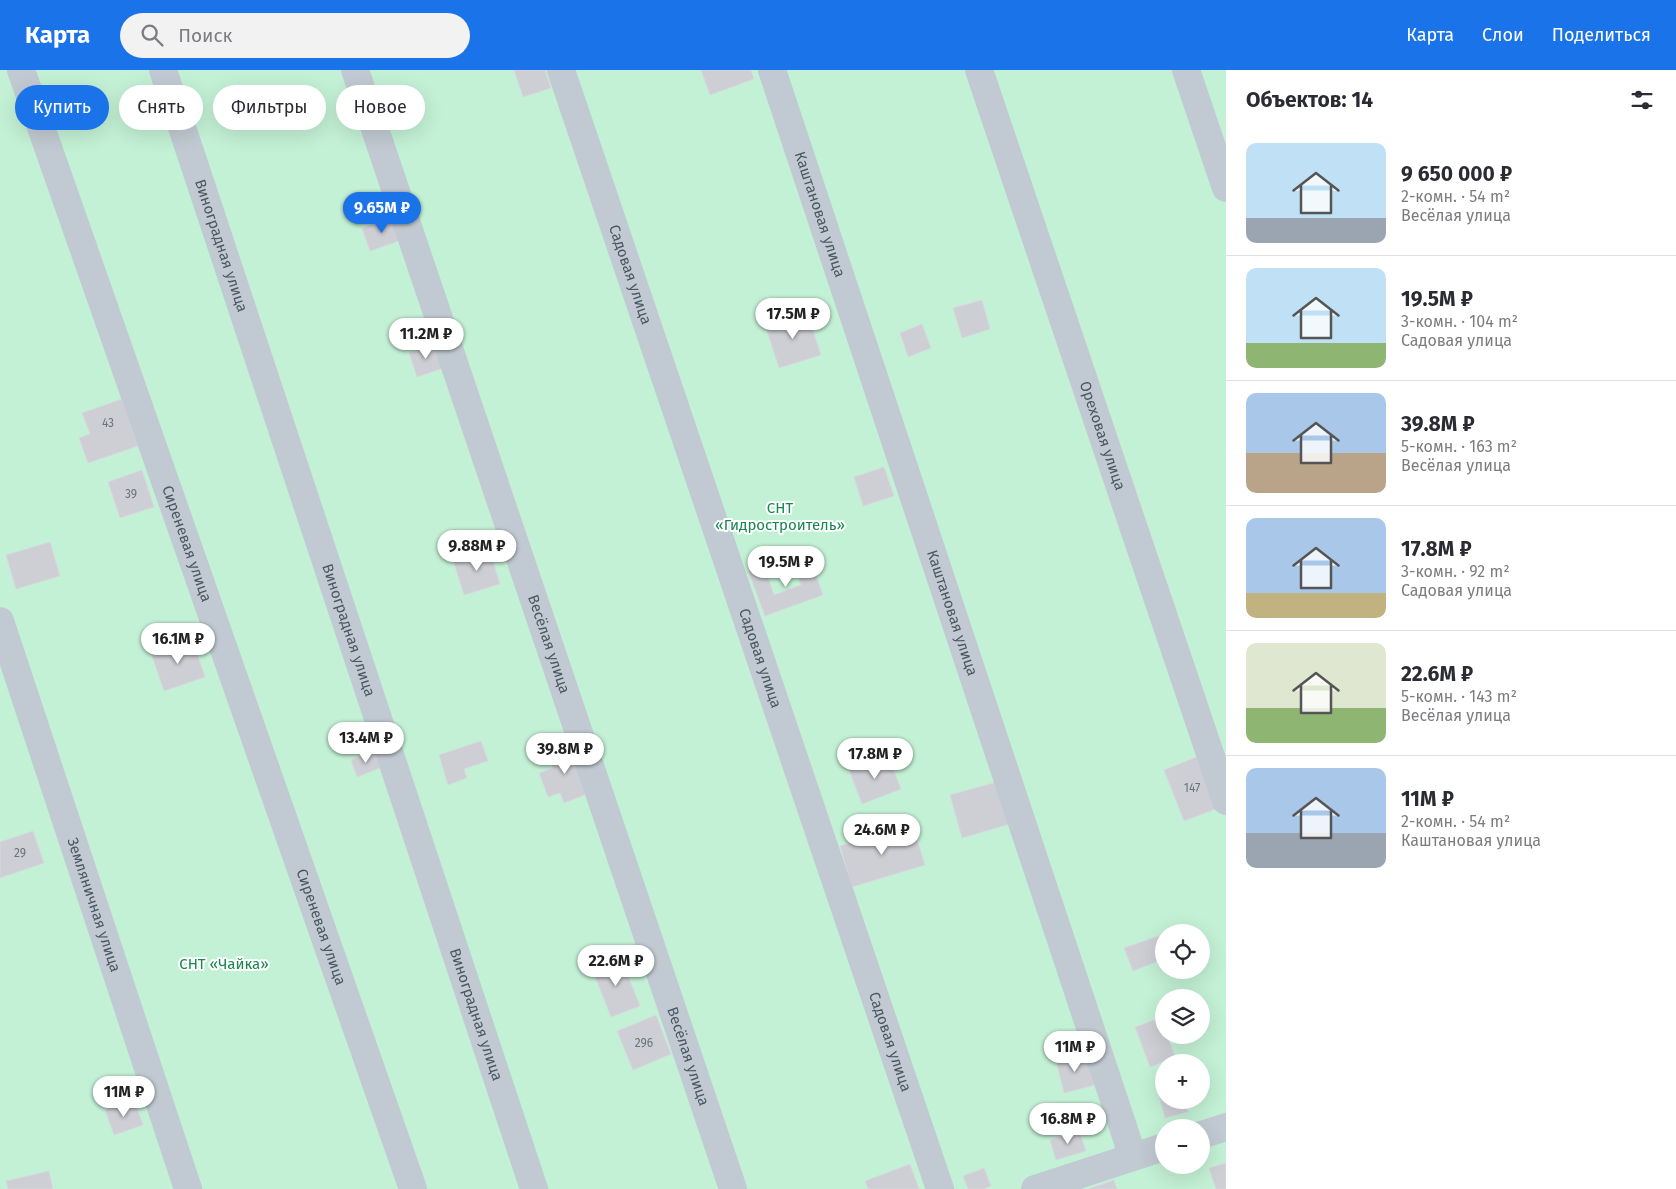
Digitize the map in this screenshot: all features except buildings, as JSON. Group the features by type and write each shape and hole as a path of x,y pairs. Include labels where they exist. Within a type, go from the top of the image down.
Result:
{"street":[{"name":"Сиреневая улица","path":"21,70 413,1189"},
{"name":"Виноградная улица","path":"163,70 534,1189"},
{"name":"Весёлая улица","path":"355,70 733,1189"},
{"name":"Садовая улица","path":"561,70 940,1189"},
{"name":"Каштановая улица","path":"772,70 1133,1157"},
{"name":"Ореховая улица","path":"979,70 1226,801"},
{"path":"1186,70 1226,188"},
{"name":"Земляничная улица","path":"0,621 188,1189"},
{"path":"1210,1132 1226,1127"},
{"path":"1035,1189 1155,1150"}],"green space":[{"name":"СНТ «Гидростроитель»","path":"0,70 1226,70 1226,1189 0,1189"}],"park label":[{"name":"СНТ «Чайка»","path":"224,964"}]}
